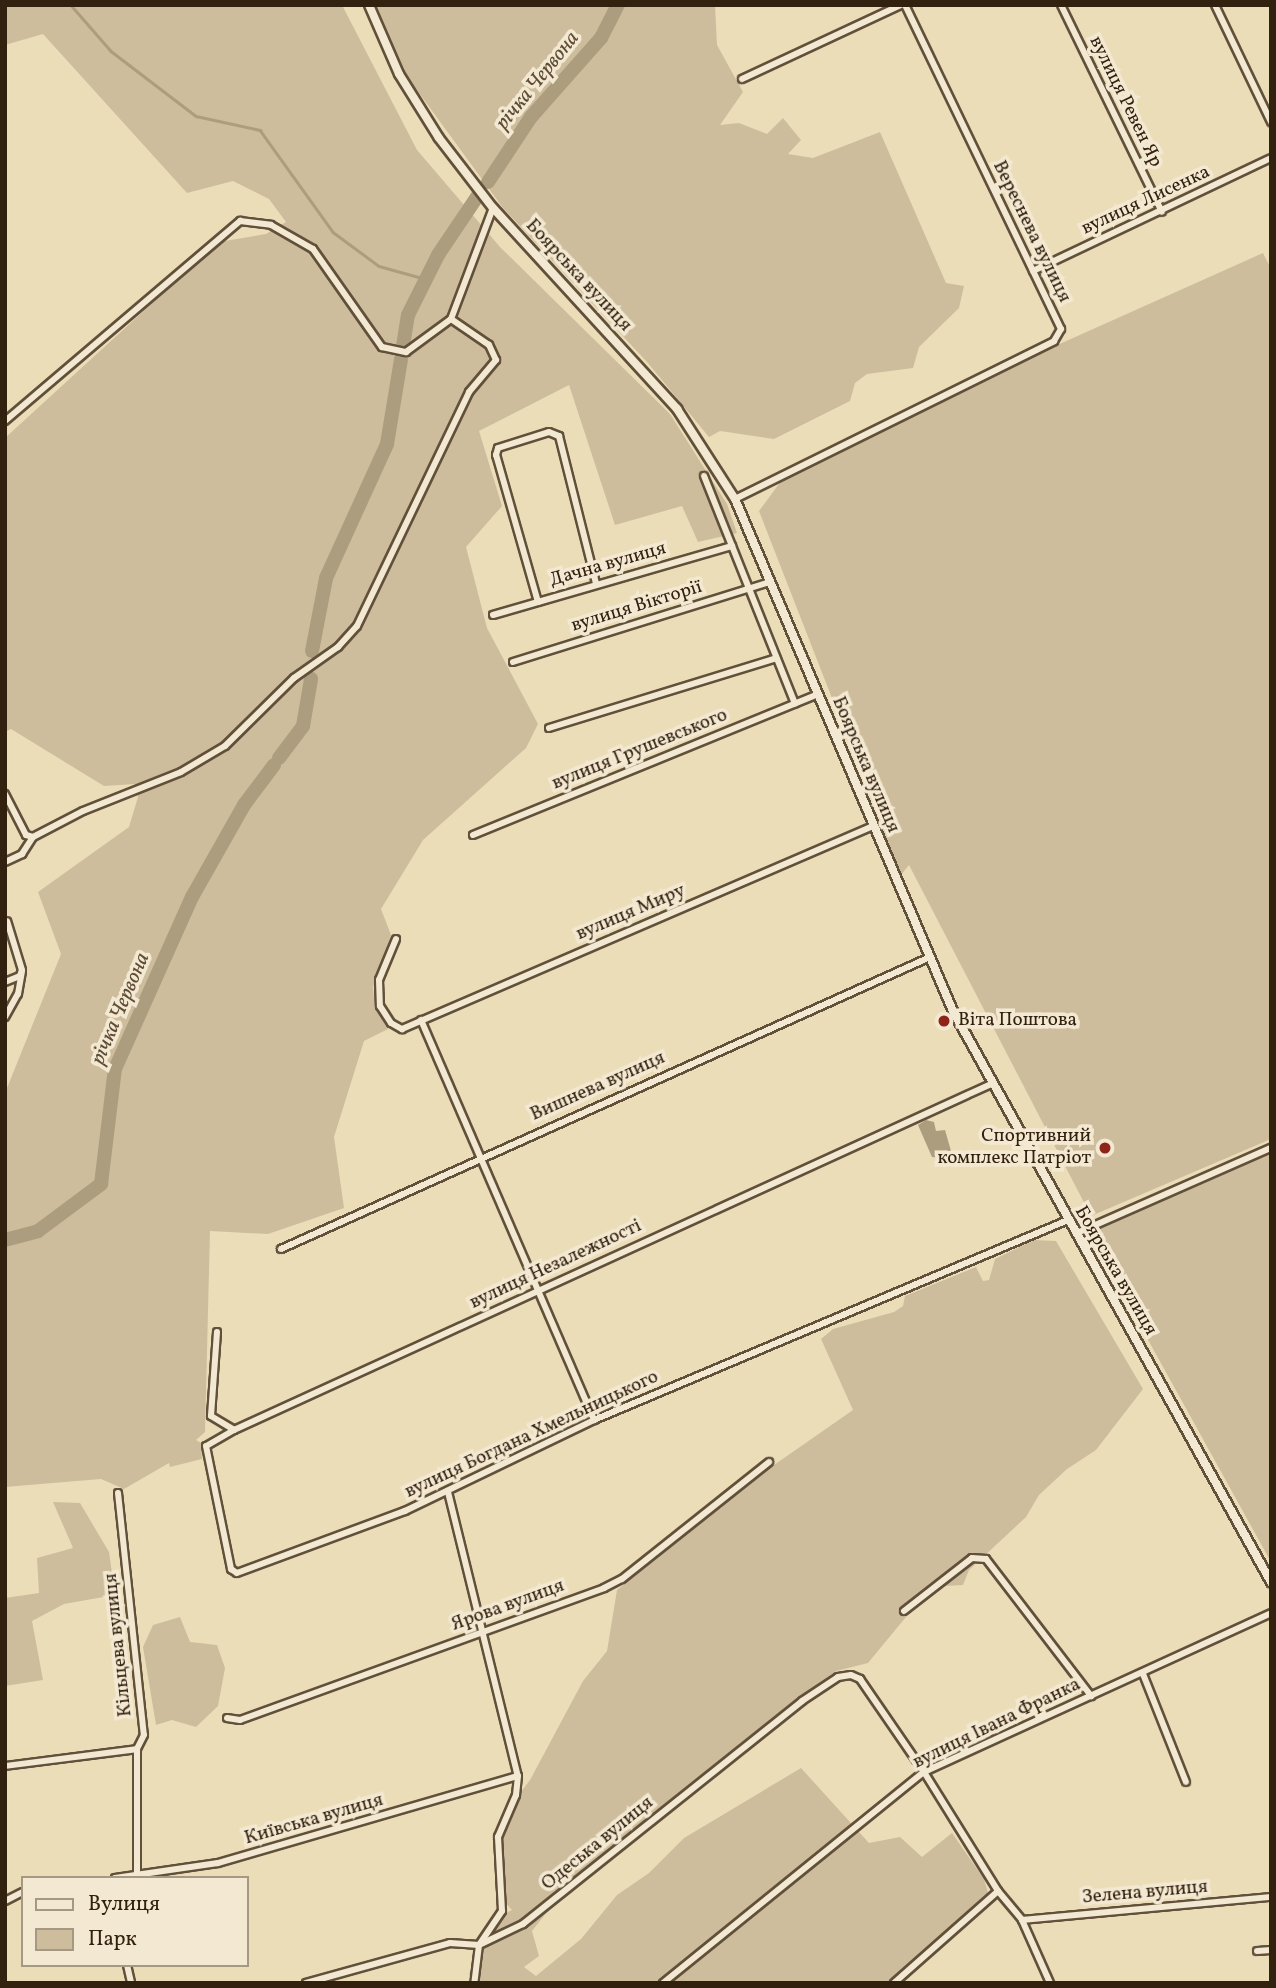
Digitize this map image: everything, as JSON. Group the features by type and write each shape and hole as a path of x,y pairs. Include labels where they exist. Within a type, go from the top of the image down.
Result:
{"street":[{"name":"Боярська вулиця","path":"369,5 399,74 439,138 493,208 677,409 735,499 928,958 991,1084 1271,1582"},
{"path":"742,79 903,5"},
{"name":"Вереснева вулиця","path":"735,499 1054,341 1061,329 903,5"},
{"name":"вулиця Ревен Яр","path":"1060,5 1162,212"},
{"path":"1215,5 1271,122"},
{"name":"вулиця Лисенка","path":"1033,271 1271,158"},
{"path":"5,421 226,229 240,221 271,225 313,248 382,347 394,353 407,352 451,319 493,208"},
{"path":"5,862 22,853 33,837 83,811 181,772 225,746 294,678 338,647 357,626 469,393 496,360 489,345 451,319"},
{"path":"538,602 496,455 498,447 550,432 559,436 596,583"},
{"path":"704,476 795,704"},
{"name":"Дачна вулиця","path":"493,615 596,583 732,546"},
{"name":"вулиця Вікторії","path":"513,662 770,582"},
{"path":"550,728 776,658"},
{"name":"вулиця Грушевського","path":"473,835 818,694"},
{"path":"5,794 26,835 33,837"},
{"name":"вулиця Миру","path":"396,939 379,980 380,1006 391,1023 402,1029 873,826"},
{"path":"5,1017 18,994 22,970 6,920"},
{"name":"Вишнева вулиця","path":"281,1249 481,1156 928,958"},
{"path":"5,982 20,976 22,970"},
{"path":"421,1020 594,1420"},
{"name":"вулиця Незалежності","path":"234,1430 991,1084"},
{"path":"1077,1233 1271,1148"},
{"name":"вулиця Богдана Хмельницького","path":"234,1430 206,1446 230,1569 237,1573 448,1492 594,1420 1068,1220"},
{"path":"217,1332 211,1416 234,1430"},
{"name":"Ярова вулиця","path":"227,1718 240,1720 486,1632 622,1579 769,1462"},
{"path":"448,1492 486,1632 518,1776 516,1795 498,1837 502,1911 479,1945 474,1983"},
{"name":"Кільцева вулиця","path":"118,1493 144,1735 137,1749 137,1876"},
{"path":"904,1611 972,1558 986,1559 1091,1696"},
{"name":"вулиця Івана Франка","path":"663,1983 925,1772 1271,1613"},
{"path":"1143,1674 1186,1782"},
{"name":"Одеська вулиця","path":"306,1983 450,1942 479,1945 523,1924 774,1723 838,1677 860,1679 925,1772"},
{"path":"5,1766 137,1749"},
{"path":"925,1772 998,1891 1021,1920 1051,1983"},
{"name":"Київська вулиця","path":"137,1876 171,1872 269,1850 518,1776"},
{"path":"894,1983 998,1891"},
{"path":"5,1901 21,1893"},
{"name":"Зелена вулиця","path":"1021,1920 1271,1897"},
{"path":"1257,1951 1271,1950"}],"green space":[{"path":"5,5 342,5 417,150 500,247 670,414 727,504 737,533 698,542 682,506 615,525 569,385 479,431 502,506 466,547 487,628 538,724 526,748 423,840 381,909 391,935 373,987 375,1009 388,1029 364,1041 334,1137 344,1208 268,1234 210,1231 205,1432 196,1440 201,1443 202,1459 170,1467 169,1463 124,1489 101,1479 5,1487 5,1093 61,954 38,892 129,827 138,797 135,784 104,786 11,729 5,732 5,438 219,242 266,234 286,222 269,199 233,181 187,193 43,34 5,45"},
{"path":"370,5 715,5 717,45 743,92 720,125 739,123 767,134 783,118 801,140 788,154 813,158 880,132 946,283 964,286 959,308 919,347 913,368 867,374 855,383 850,401 774,439 720,431 709,437 647,362 503,208 403,71"},
{"path":"1263,253 1271,269 1271,1139 1091,1216 909,865 901,875 759,511 784,477 863,432"},
{"path":"1271,1145 1271,1562 1090,1235 1100,1218"},
{"path":"1034,1240 1056,1241 1143,1389 1096,1450 1067,1469 1039,1495 1026,1517 969,1570 963,1585 945,1586 920,1600 868,1663 836,1671 573,1879 532,1931 539,1956 524,1967 536,1976 581,1939 617,1895 649,1873 684,1838 801,1768 869,1843 900,1837 922,1857 952,1833 984,1879 988,1893 887,1983 471,1983 469,1974 478,1952 502,1915 512,1910 502,1899 493,1840 502,1817 530,1780 583,1681 607,1651 617,1590 764,1472 853,1410 821,1339 833,1329 894,1312 903,1306 905,1296 976,1267 983,1281 989,1280 995,1259"},
{"path":"53,1502 80,1503 109,1552 115,1595 64,1604 32,1621 43,1680 5,1686 5,1598 39,1593 37,1558 73,1548"},
{"path":"180,1617 190,1642 217,1645 225,1668 218,1706 196,1727 172,1720 156,1725 143,1647 153,1625"}],"shaded area":[{"path":"926,1120 934,1122 936,1131 945,1130 951,1151 944,1158 932,1157 918,1125"}],"waterway":[{"path":"71,5 111,51 196,116 260,130 333,232 379,266 426,279"},
{"name":"річка Червона","path":"488,182 531,117 601,38 618,5"},
{"path":"403,346 408,315 438,255 479,194"},
{"name":"річка Червона","path":"312,651 326,578 387,444 401,359"},
{"path":"279,758 303,726 311,679"},
{"name":"річка Червона","path":"5,1240 38,1231 101,1184 115,1069 192,897 244,805 274,765"}],"place":[{"name":"Віта Поштова","path":"944,1021"},
{"name":"Спортивний комплекс Патріот","path":"1105,1148"}]}
